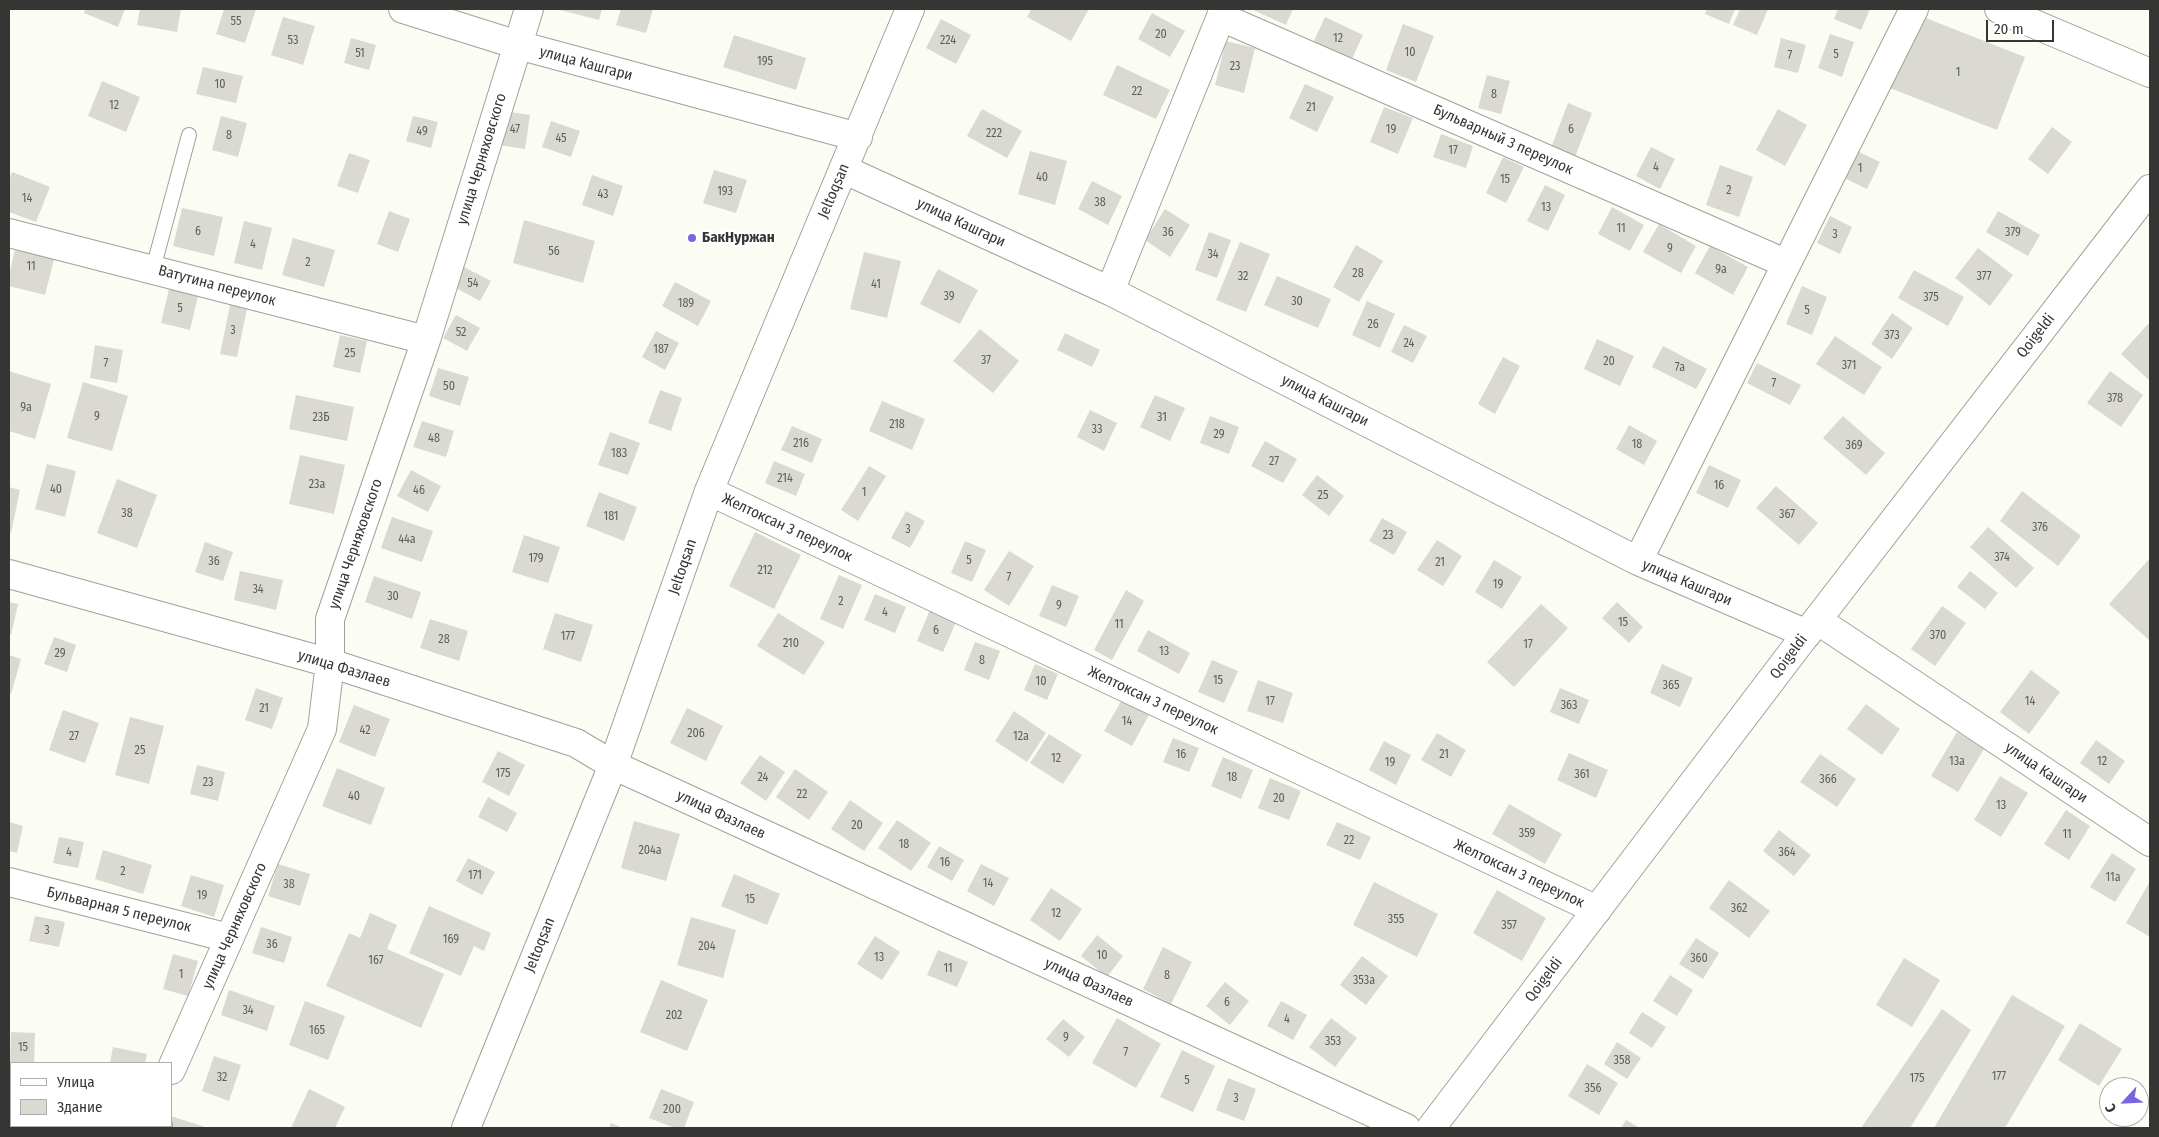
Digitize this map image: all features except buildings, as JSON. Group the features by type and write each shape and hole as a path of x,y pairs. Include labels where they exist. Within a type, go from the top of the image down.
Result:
{"street":[{"name":"улица Кашгари","path":"402,9 518,45 858,137"},
{"name":"улица Черняховского","path":"172,1068 322,730 330,663 330,619 426,340 530,9"},
{"name":"Jeltoqsan","path":"466,1128 613,765 710,491 910,9"},
{"path":"1638,561 1785,263 1914,9"},
{"path":"1998,9 2150,74"},
{"path":"1110,292 1222,13"},
{"name":"Бульварный 3 переулок","path":"1222,13 1785,263"},
{"name":"улица Кашгари","path":"843,169 1110,292 1638,561 1812,627 2150,842"},
{"name":"Qoigeldi","path":"1431,1128 1812,627 2150,189"},
{"name":"Ватутина переулок","path":"9,233 426,340"},
{"name":"Желтоксан 3 переулок","path":"710,491 1597,910"},
{"name":"улица Фазлаев","path":"9,574 330,663 576,743 613,765 1406,1128"},
{"name":"Бульварная 5 переулок","path":"9,882 229,938"}],"lane":[{"path":"153,269 189,135"}],"place":[{"name":"БакНуржан","path":"692,238"}]}
